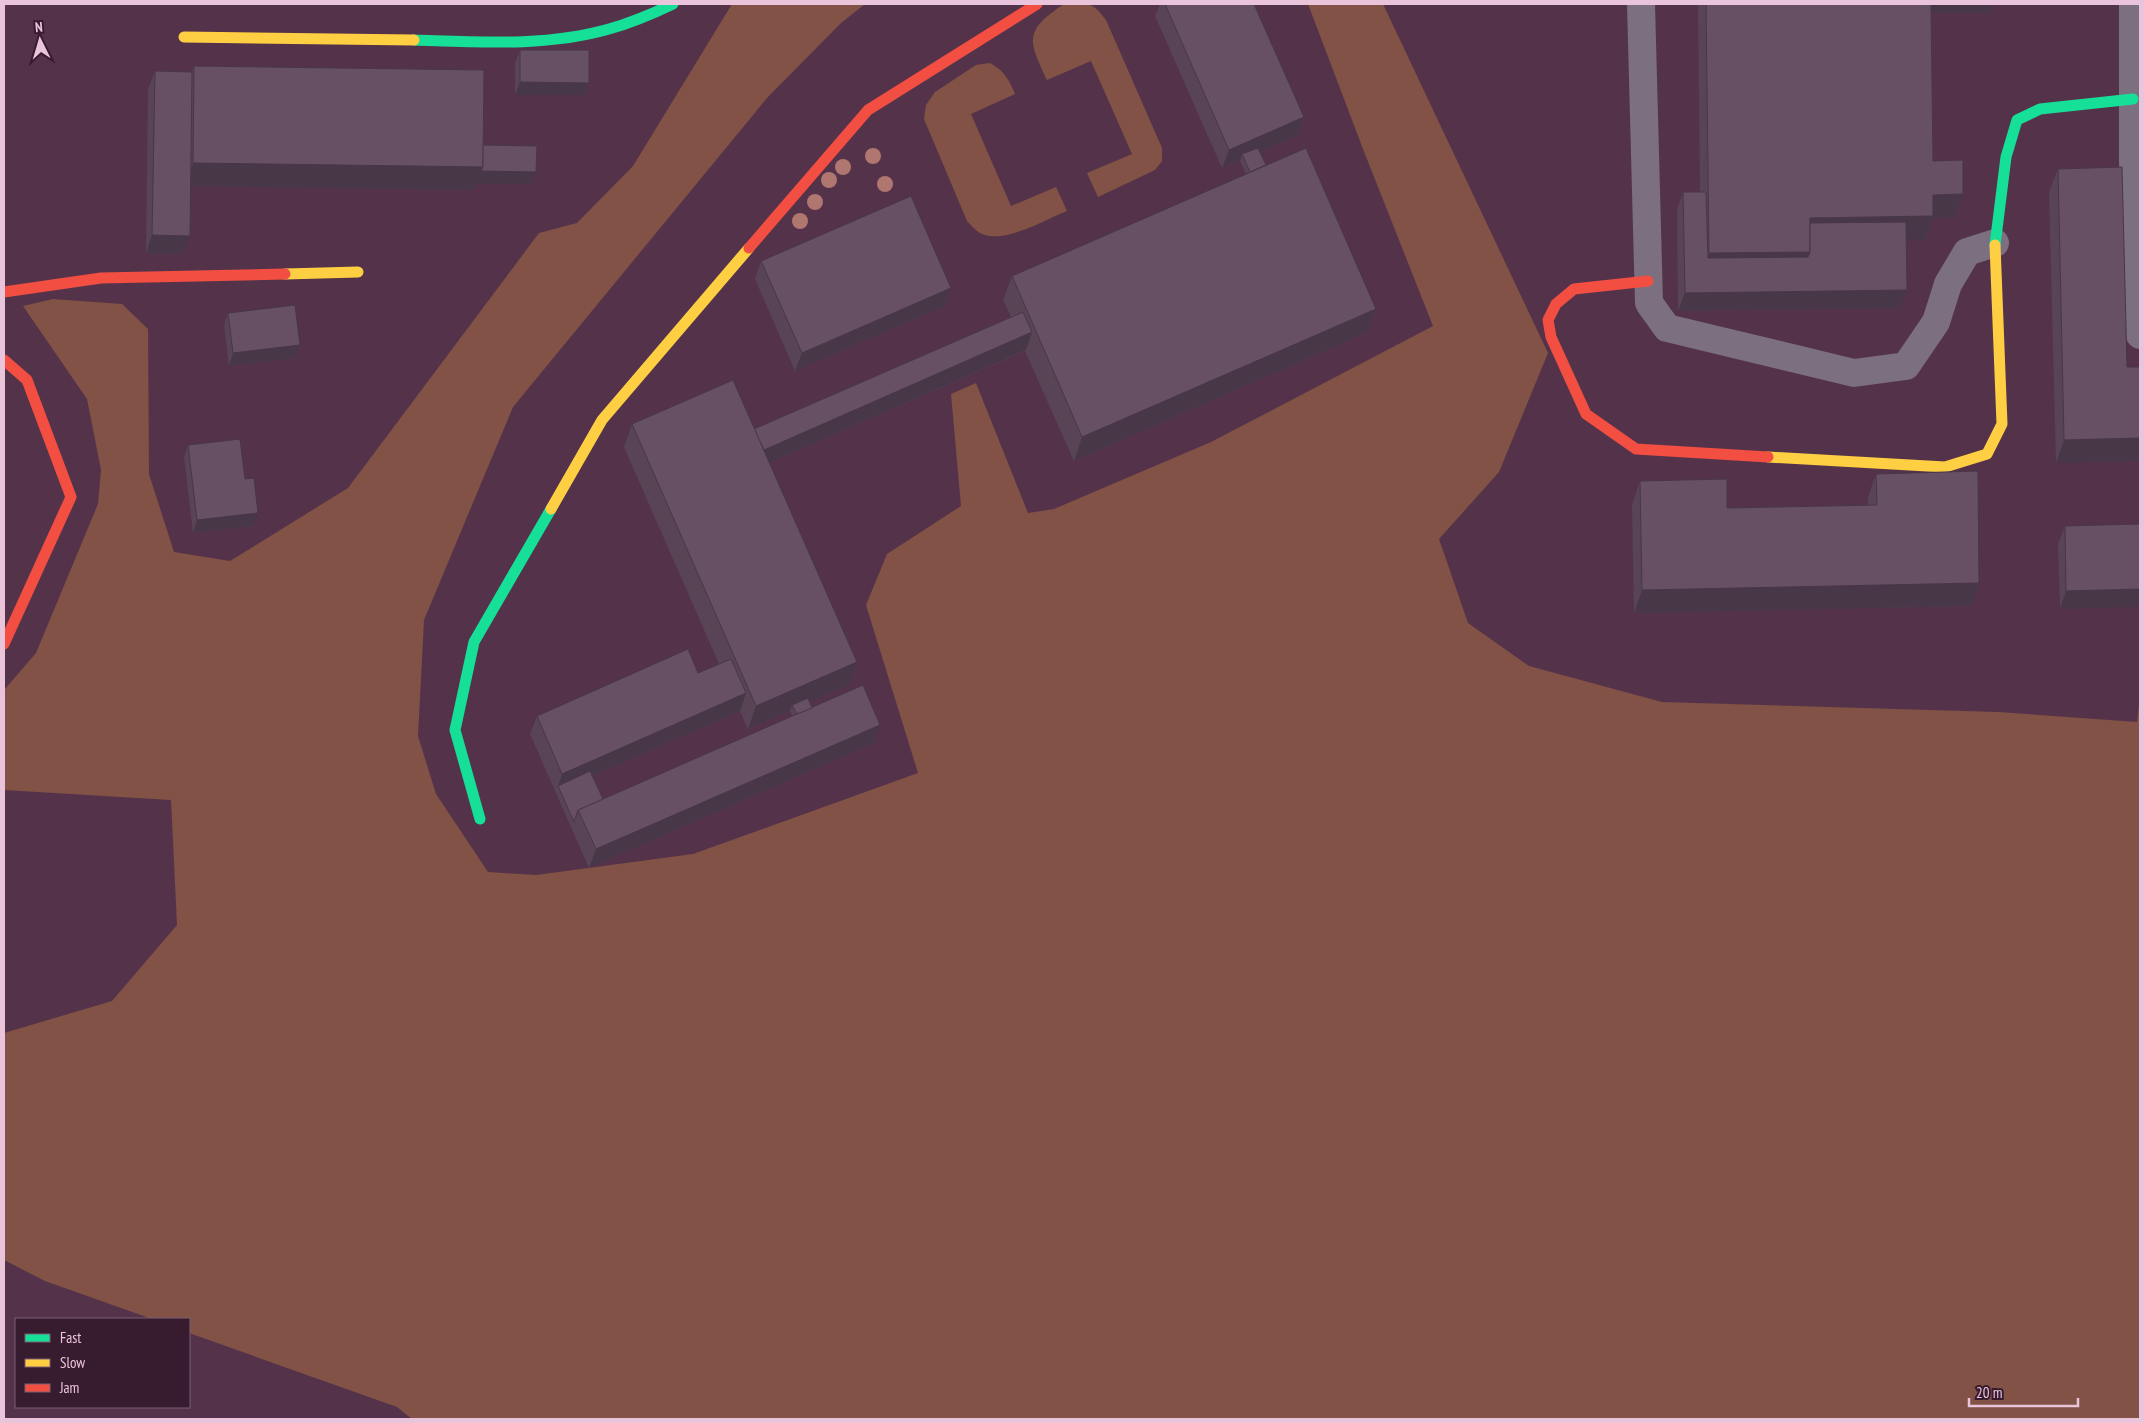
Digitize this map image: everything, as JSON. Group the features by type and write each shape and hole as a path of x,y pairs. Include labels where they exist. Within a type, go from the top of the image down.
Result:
{"street":[{"path":"184,36 527,42 588,35 656,13 673,4"},
{"path":"480,819 455,730 474,642 602,420 868,110 1037,4"},
{"path":"1641,4 1649,303 1667,328 1854,373 1906,366 1936,322 1948,284 1967,252 1995,243"},
{"path":"2133,4 2133,162 2140,335"},
{"path":"1648,282 1574,289 1556,304 1548,320 1551,337 1586,414 1636,449 1945,467 1987,454 2002,424 1995,243 2006,156 2018,120 2040,109 2133,99"},
{"path":"4,292 101,278 358,272"},
{"path":"4,360 27,380 71,497 4,644"}],"shaded area":[{"path":"732,4 865,4 841,23 767,98 513,407 424,620 418,736 436,794 488,872 536,875 693,854 918,773 866,605 887,554 961,506 951,394 976,383 1028,513 1054,509 1211,442 1433,326 1308,4 1383,4 1548,353 1499,472 1439,539 1468,623 1529,666 1662,702 1998,712 2137,722 2140,696 2140,1419 412,1419 397,1407 190,1333 190,1318 149,1318 45,1281 4,1260 4,1033 112,1001 177,925 171,800 4,790 4,690 36,653 98,504 101,470 87,399 23,306 53,299 122,304 148,329 149,474 174,552 230,561 348,488 539,233 577,223 633,166"},
{"path":"1064,4 1089,4 1097,9 1106,20 1162,148 1162,161 1155,170 1098,197 1087,173 1132,154 1091,61 1047,80 1036,55 1033,37 1036,29 1042,22"},
{"path":"990,63 1006,76 1015,94 971,114 1011,206 1056,187 1067,211 1019,232 999,236 983,234 974,229 967,221 924,119 926,105 935,92 976,65"}],"building":[{"path":"1165,4 1254,4 1304,117 1229,150"},
{"path":"1706,4 1931,4 1933,161 1963,160 1963,194 1933,195 1933,216 1810,218 1810,252 1709,253"},
{"path":"520,50 589,50 589,83 520,82"},
{"path":"194,66 484,70 483,167 193,163"},
{"path":"155,71 192,72 190,236 152,235"},
{"path":"483,145 537,146 536,172 481,171 483,167"},
{"path":"1258,148 1266,165 1250,172 1242,154"},
{"path":"1306,148 1376,309 1082,437 1012,276"},
{"path":"2122,167 2127,367 2140,367 2140,438 2064,440 2058,169"},
{"path":"1683,192 1706,192 1708,258 1808,257 1810,252 1810,223 1906,222 1907,290 1685,293"},
{"path":"911,196 951,288 802,353 761,261"},
{"path":"295,305 300,345 233,353 228,313"},
{"path":"1023,312 1032,332 764,450 754,429"},
{"path":"733,380 857,662 756,706 632,424"},
{"path":"240,439 245,479 254,478 258,513 197,520 188,445"},
{"path":"1978,471 1979,583 1642,590 1640,481 1727,479 1727,508 1877,505 1876,474"},
{"path":"2140,524 2140,589 2066,591 2065,526"},
{"path":"688,649 698,673 731,659 746,693 562,774 537,716"},
{"path":"863,685 880,725 596,849 578,810"},
{"path":"808,698 812,708 797,714 792,705"},
{"path":"590,771 603,799 578,810 574,822 558,786"}],"traffic: fast":[{"path":"414,40 512,42 561,39 617,27 673,4"},
{"path":"1995,245 2006,157 2017,120 2040,109 2133,99"},
{"path":"480,819 455,730 474,642 551,509"}],"traffic: slow":[{"path":"184,37 414,40"},
{"path":"1768,457 1945,467 1987,454 2002,424 1995,245"},
{"path":"551,509 602,420 749,248"},
{"path":"285,274 358,272"}],"traffic: jam":[{"path":"749,248 868,110 1037,4"},
{"path":"4,292 101,278 285,274"},
{"path":"1648,281 1574,289 1556,304 1548,320 1551,337 1586,414 1636,449 1768,457"},
{"path":"4,360 27,380 71,497 4,644"}]}
